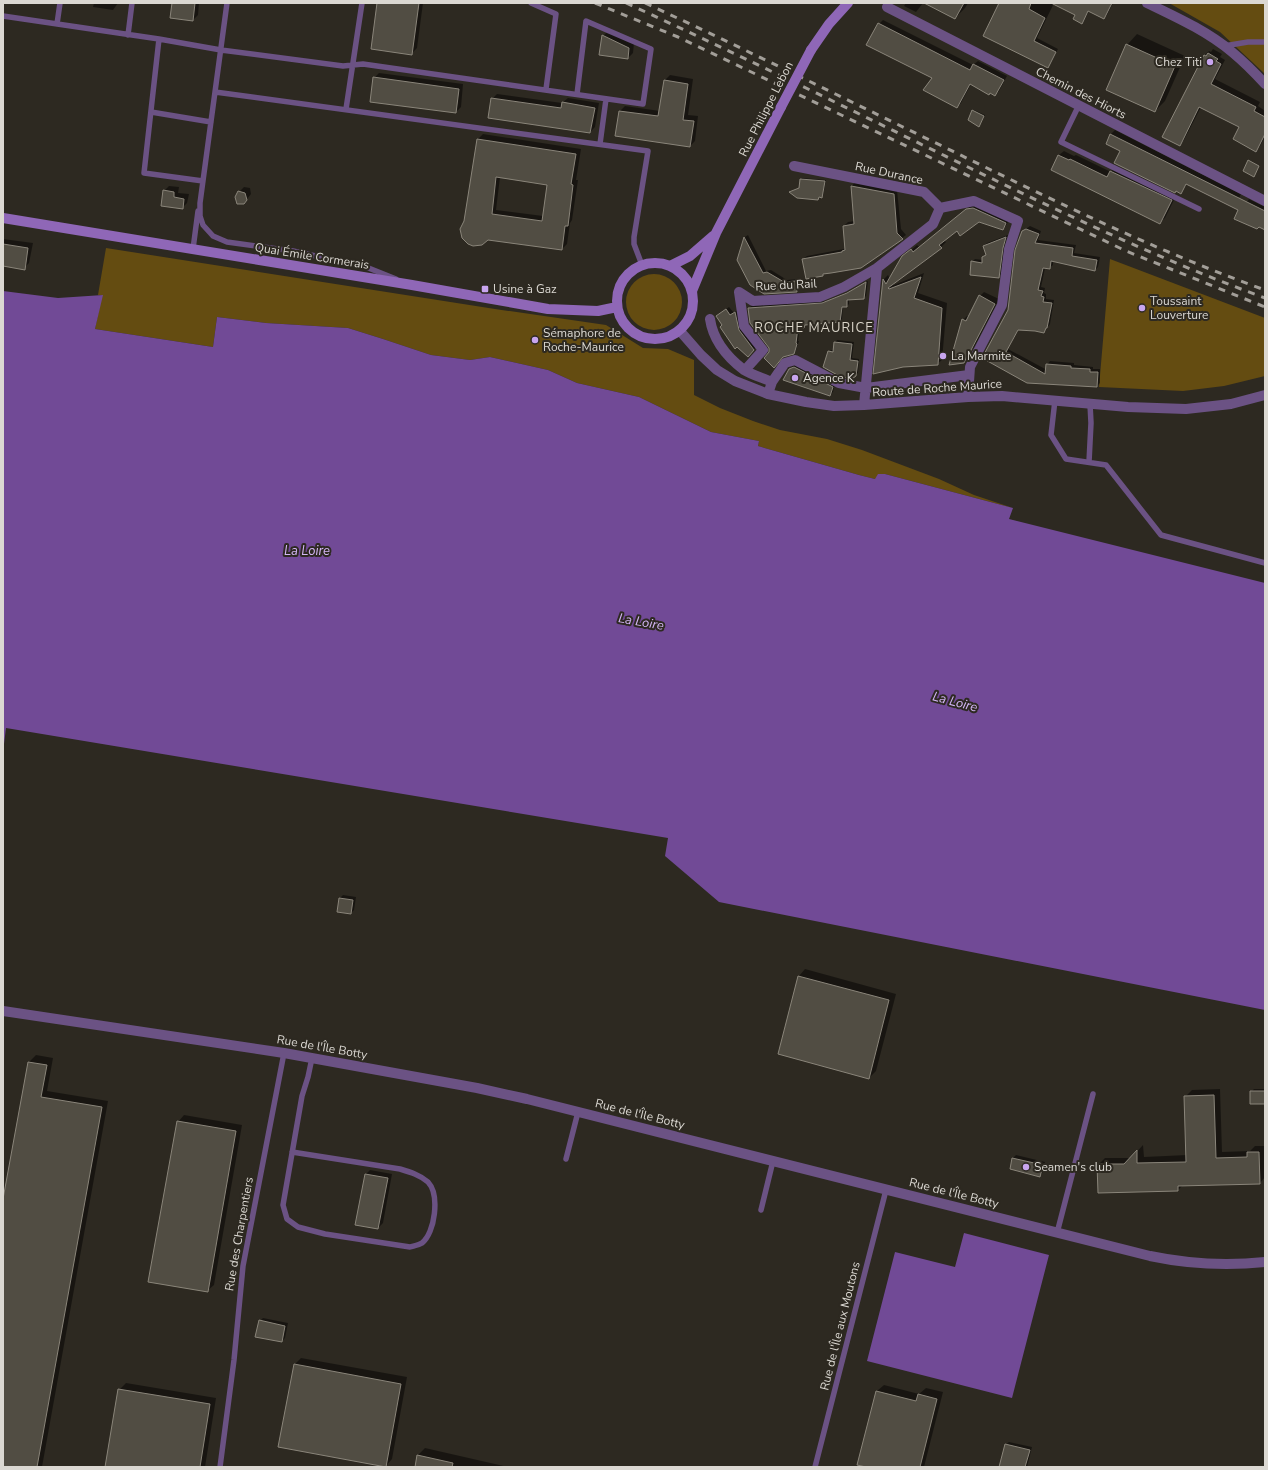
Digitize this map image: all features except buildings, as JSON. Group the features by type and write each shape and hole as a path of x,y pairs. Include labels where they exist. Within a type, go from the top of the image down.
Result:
{"main road":[{"name":"Rue Philippe Lebon","path":"692,291 716,233 811,50 829,24 848,3"},
{"name":"Quai Émile Cormerais","path":"3,218 412,285 548,309 598,311 617,307"},
{"name":"Rue Philippe Lebon","path":"670,266 690,256 716,233"},
{"path":"654,263 670,266 683,275 692,291 694,304 692,312 685,325 667,338 652,340 638,336 627,327 619,314 617,307 617,294 622,281 631,271 642,265 654,263"}],"street":[{"path":"1147,3 1203,32 1224,46 1249,67 1265,84"},
{"name":"Chemin des Hiorts","path":"887,7 1078,107 1265,201"},
{"name":"Rue Durance","path":"794,166 924,192 940,208"},
{"path":"864,406 878,268 933,224 940,208 974,201 1018,221 1009,249 1002,305 970,367 968,397"},
{"name":"Rue du Rail","path":"745,370 763,350 744,326 738,292 753,301 820,297 844,287 878,268"},
{"path":"710,319 711,328 715,339 729,356 745,370 772,382"},
{"name":"Route de Roche Maurice","path":"680,330 701,355 717,370 734,381 768,394 834,406 864,406 968,397 1002,396 1090,404 1186,410 1231,404 1265,394"},
{"path":"768,394 772,382 785,363 795,360 839,383 866,388 970,375"},
{"name":"Rue de l'Île Botty","path":"3,1011 284,1053 477,1088 1144,1254 1184,1262 1220,1264 1265,1262"}],"lane":[{"path":"57,24 60,3"},
{"path":"128,35 132,3"},
{"path":"193,249 228,3"},
{"path":"346,109 362,3"},
{"path":"531,3 556,14 546,89"},
{"path":"3,16 159,39 221,50 343,66 363,64 644,104 651,49 586,21 577,94"},
{"path":"159,39 144,172 202,181"},
{"path":"1224,46 1248,42 1265,42"},
{"path":"216,92 648,151 634,237 634,244 642,265"},
{"path":"600,144 606,99"},
{"path":"1078,107 1061,142 1199,210"},
{"path":"151,112 211,122"},
{"path":"200,200 200,216 203,225 213,236 228,242 293,251 366,267 412,285"},
{"path":"1055,400 1051,435 1066,459 1106,465 1161,535 1265,563"},
{"path":"1089,462 1091,422 1090,404"},
{"name":"Rue des Charpentiers","path":"220,1467 234,1360 243,1266 284,1053"},
{"path":"292,1152 400,1169 416,1174 428,1183 435,1195 434,1214 429,1233 422,1243 410,1248 298,1228 287,1219 283,1205 292,1152 302,1096 312,1058"},
{"path":"1057,1233 1094,1094"},
{"path":"566,1159 578,1112"},
{"path":"761,1210 773,1161"},
{"name":"Rue de l'Île aux Moutons","path":"815,1467 886,1190"}],"shaded area":[{"path":"1169,3 1265,3 1265,74 1220,32"},
{"path":"106,248 606,325 643,348 668,349 694,360 694,395 720,408 780,430 827,439 862,450 939,479 974,495 1013,508 885,474 875,479 758,446 759,441 711,432 639,397 577,383 548,370 490,357 470,360 431,355 348,328 266,323 217,317 213,347 95,329 102,295 98,295"},
{"path":"1110,259 1265,318 1265,376 1224,386 1183,391 1099,387"},
{"path":"654,274 665,276 674,282 680,291 682,302 680,313 674,322 665,328 654,330 643,328 634,322 628,313 626,302 628,291 634,282 643,276"}],"water":[{"name":"La Loire","path":"3,291 58,298 103,295 95,329 213,347 217,317 266,323 348,328 431,355 470,360 490,357 548,370 577,383 639,397 711,432 759,441 758,446 875,479 878,474 885,474 1013,508 1009,519 1265,583 1265,1010 719,902 665,856 668,838 6,728 3,752"},
{"path":"964,1233 1049,1255 1012,1398 867,1361 895,1252 955,1267"}],"railway":[{"path":"595,3 678,37 1126,251 1265,307"},
{"path":"626,3 744,58 1100,230 1223,282 1265,298"},
{"path":"645,3 1022,185 1142,241 1265,290"}],"place":[{"name":"Chez Titi","path":"1210,62"},
{"name":"Usine à Gaz","path":"485,289"},
{"name":"Toussaint Louverture","path":"1142,308"},
{"name":"Sémaphore de Roche-Maurice","path":"535,340"},
{"name":"La Marmite","path":"943,356"},
{"name":"Agence K","path":"795,378"},
{"name":"Seamen's club","path":"1026,1167"}],"district":[{"name":"ROCHE MAURICE","path":"814,328"}]}
